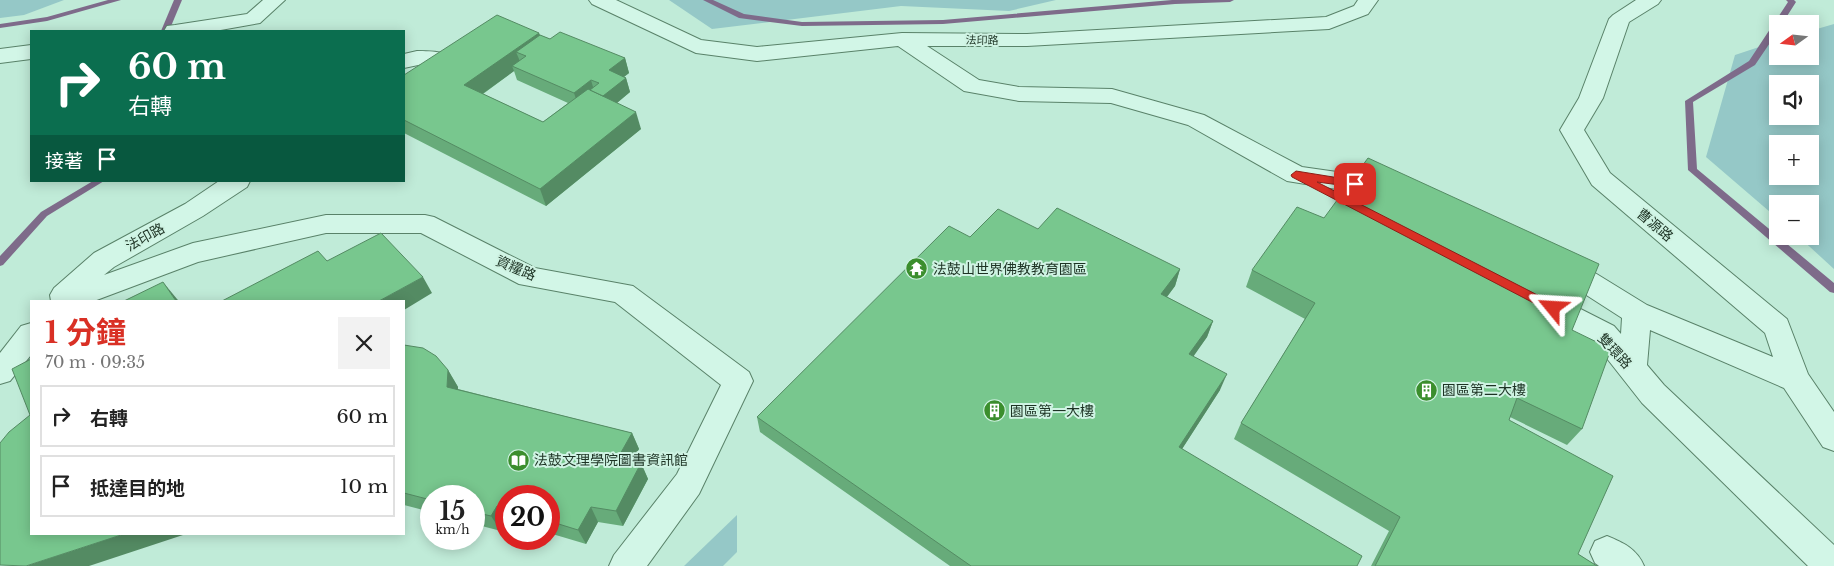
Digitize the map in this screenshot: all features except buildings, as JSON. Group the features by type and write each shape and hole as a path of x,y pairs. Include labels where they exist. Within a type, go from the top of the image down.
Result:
{"street":[{"path":"188,30 253,25 275,0"},
{"name":"法印路","path":"599,0 696,46 756,54 902,39 1027,40 1329,23 1361,10 1368,0"},
{"name":"曹源路","path":"1651,0 1620,19 1591,98 1572,130 1600,179 1777,327 1795,379 1834,438"},
{"path":"902,39 972,86 1019,94 1112,96 1196,120 1357,206"},
{"path":"0,56 30,52"},
{"path":"405,61 418,56 435,58 454,64"},
{"path":"1296,175 1394,190 1412,195"},
{"name":"法印路","path":"59,300 104,260 194,210 236,182"},
{"name":"資糧路","path":"69,300 193,253 326,224 425,224 529,277 623,293 738,381 688,484 626,566"},
{"path":"1539,251 1637,313 1795,379"},
{"name":"雙環路","path":"1515,288 1604,334 1653,394 1832,566"},
{"path":"1632,370 1637,313"},
{"path":"0,372 9,364 30,335"}],"shaded area":[{"path":"0,0 64,0 24,15 0,18"},
{"path":"669,0 1056,0 1009,11 901,6 712,29"},
{"path":"1834,24 1834,269 1808,245 1819,245 1819,195 1769,195 1769,211 1706,157 1735,55 1769,44 1769,65 1819,65 1819,28"},
{"path":"737,515 737,552 723,566 684,566"}],"waterway":[{"path":"0,26 47,19 117,0"},
{"path":"165,30 178,0"},
{"path":"707,0 742,16 802,24 943,22 1175,2 1230,0"},
{"path":"1790,0 1792,2 1752,63 1689,101 1693,170 1834,289"},
{"path":"0,262 44,214 98,182"}],"place":[{"name":"法鼓山世界佛教教育園區","path":"917,269"},
{"name":"園區第二大樓","path":"1426,390"},
{"name":"園區第一大樓","path":"994,411"},
{"name":"法鼓文理學院圖書資訊館","path":"518,460"}],"route":[{"path":"1355,184 1296,175 1553,308"}]}
